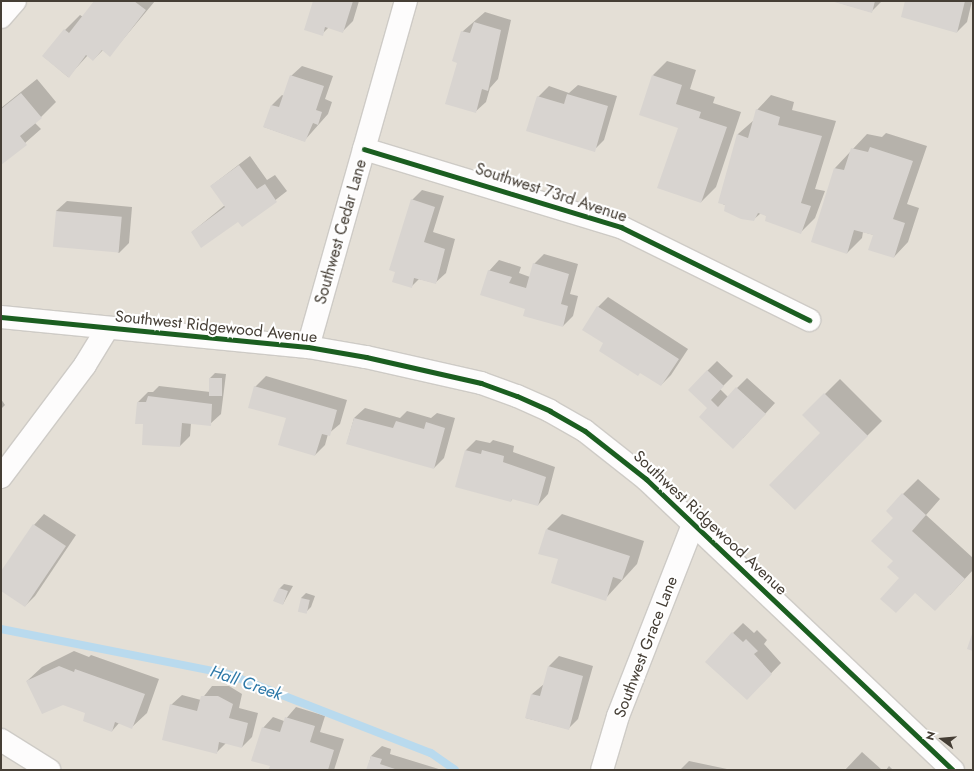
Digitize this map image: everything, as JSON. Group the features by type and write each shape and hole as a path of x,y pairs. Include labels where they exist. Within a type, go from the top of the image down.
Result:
{"street":[{"path":"1,17 15,1"},
{"name":"Southwest Cedar Lane","path":"308,347 406,1"},
{"name":"Southwest 73rd Avenue","path":"364,149 621,227 809,320"},
{"name":"Southwest Ridgewood Avenue","path":"1,317 107,329 308,347 430,370 517,396 550,411 603,444 646,479 953,770"},
{"path":"1,478 85,365 107,329"},
{"name":"Southwest Grace Lane","path":"602,770 618,716 693,525"},
{"path":"1,740 49,770"}],"shaded area":[{"path":"1,1 973,1 973,770 1,770"}],"building":[{"path":"94,1 134,1 146,10 110,57 102,50 93,61 86,55 69,78 42,56 64,29 69,33"},
{"path":"313,1 353,1 343,33 325,27 323,36 304,30"},
{"path":"831,1 875,1 872,13"},
{"path":"905,1 965,1 957,33 901,17"},
{"path":"474,22 501,30 488,91 482,89 476,113 445,104 457,63 452,61 461,31 470,33"},
{"path":"290,75 324,86 316,110 322,112 318,125 313,123 305,142 263,127 271,105 279,107"},
{"path":"652,75 682,85 676,104 701,112 699,118 727,127 701,203 657,188 678,128 639,115"},
{"path":"21,93 42,118 20,136 27,145 1,165 1,109"},
{"path":"567,94 608,106 595,152 526,131 537,96 564,104"},
{"path":"756,109 780,117 778,125 822,136 801,203 811,206 801,234 765,221 766,216 758,213 754,221 741,219 724,211 725,205 718,203 737,134 748,138"},
{"path":"870,147 913,161 893,219 905,223 894,258 868,250 873,235 854,230 847,254 811,242 834,168 844,170 851,148 868,152"},
{"path":"239,165 257,189 265,184 277,202 242,227 238,222 201,248 191,232 225,207 210,186"},
{"path":"411,199 435,207 424,242 445,249 436,284 414,278 412,288 392,282 395,272 389,270"},
{"path":"56,211 122,217 119,253 53,247"},
{"path":"533,263 569,274 561,304 568,306 563,327 523,316 525,309 480,295 488,270 512,277 509,283 526,288"},
{"path":"597,306 679,359 661,386 640,373 638,376 599,351 603,343 582,330"},
{"path":"707,370 724,386 711,400 718,407 736,387 766,414 733,449 699,417 707,408 688,390"},
{"path":"209,378 222,378 222,396 209,396"},
{"path":"254,386 337,410 330,436 322,434 315,456 278,445 286,418 248,408"},
{"path":"824,393 868,436 795,510 769,485 820,433 802,415"},
{"path":"148,396 212,404 211,426 182,423 180,447 142,445 143,424 135,424 137,402 146,402"},
{"path":"354,418 393,428 396,421 424,429 426,422 445,428 434,469 346,444"},
{"path":"465,450 481,454 482,450 504,456 503,462 546,477 538,506 512,499 511,502 455,487"},
{"path":"902,493 926,515 912,531 965,579 935,611 915,593 896,613 880,599 899,578 887,567 893,561 871,541 893,518 886,511"},
{"path":"33,524 66,546 25,607 1,591 1,571"},
{"path":"546,529 630,556 622,580 613,577 606,601 551,583 558,559 538,554"},
{"path":"279,588 288,591 283,605 273,601"},
{"path":"301,598 310,600 307,614 298,612"},
{"path":"973,631 973,651 967,649"},
{"path":"732,632 743,642 746,639 758,651 754,654 772,674 747,700 705,662"},
{"path":"59,666 74,672 75,669 145,694 132,729 115,722 112,732 83,721 85,713 63,705 42,714 26,681"},
{"path":"548,666 583,676 569,730 525,718 531,694 540,696"},
{"path":"201,696 218,696 233,704 229,718 248,723 242,748 219,742 217,754 162,740 170,704 197,711"},
{"path":"285,717 315,726 310,742 334,750 328,770 268,770 270,766 251,761 262,727 280,732"},
{"path":"371,756 382,759 380,764 398,770 366,770"}],"waterway":[{"name":"Hall Creek","path":"1,629 228,674 431,753 455,770"}],"cycle path":[{"path":"364,149 621,227 809,320"},
{"path":"1,317 308,347 366,357 481,383 517,396 550,411 585,431 646,479 953,770"}]}
